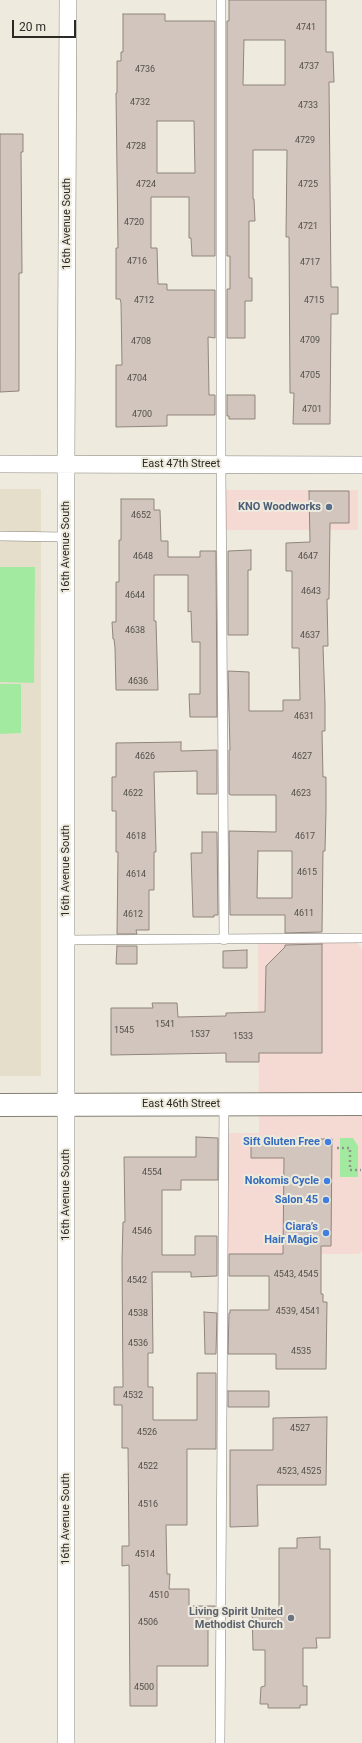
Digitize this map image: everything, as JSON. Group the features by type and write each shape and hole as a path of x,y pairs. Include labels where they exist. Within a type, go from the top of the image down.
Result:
{"main road":[{"name":"East 46th Street","path":"0,1105 362,1104"}],"street":[{"name":"16th Avenue South","path":"66,1743 66,464 68,0"},
{"name":"East 47th Street","path":"0,464 362,465"}],"lane":[{"path":"221,0 221,464 224,940"},
{"path":"0,536 66,536"},
{"path":"66,940 362,938"},
{"path":"220,1743 224,1104"}],"path":[{"path":"337,1148 350,1148 350,1170 361,1170"}],"shaded area":[{"path":"0,489 41,489 41,1076 0,1076"},
{"path":"224,490 358,490 358,530 224,530"},
{"path":"357,942 362,949 362,1252 358,1254 220,1254 219,1133 259,1133 258,943"}],"green space":[{"path":"0,567 35,567 34,683 0,682"},
{"path":"0,684 21,684 21,733 0,734"},
{"path":"340,1138 353,1138 358,1146 358,1177 340,1177"}],"building":[{"path":"229,0 326,0 326,52 333,52 334,82 329,82 331,287 338,287 338,314 331,314 330,424 293,424 294,393 290,393 289,237 286,237 287,150 253,150 253,199 255,221 249,221 249,278 252,278 252,301 245,301 245,338 227,338 227,289 230,289 230,256 227,256 227,21 229,21","holes":["244,40 285,40 285,85 243,85"]},
{"path":"123,14 165,14 165,21 215,21 215,256 192,256 191,238 189,238 189,197 151,197 151,248 157,248 158,284 167,284 167,290 215,290 215,338 208,337 209,395 215,395 215,415 167,415 167,426 116,427 116,365 122,365 121,303 120,299 116,299 116,248 118,248 116,93 117,61 121,61 121,52 123,52","holes":["157,121 194,121 195,173 157,173"]},
{"path":"0,134 23,134 23,152 21,152 22,273 19,273 19,391 0,392"},
{"path":"227,395 255,395 255,419 229,419 229,416 227,416"},
{"path":"309,491 349,491 349,523 330,523 329,599 327,599 328,646 323,646 325,731 322,731 323,777 326,777 326,811 325,851 323,851 322,932 285,933 285,915 230,915 229,831 276,832 276,795 229,794 230,750 228,671 249,672 249,711 283,711 283,700 300,700 299,648 292,648 292,571 286,571 286,543 310,542","holes":["258,851 292,851 292,898 257,898"]},
{"path":"121,499 154,499 154,510 160,510 161,541 168,541 168,557 200,557 200,551 216,551 217,717 190,717 189,694 200,694 200,642 192,642 191,611 188,612 188,575 154,575 154,621 156,621 158,690 116,690 115,648 112,622 116,622 116,582 119,582"},
{"path":"251,550 251,570 248,570 248,635 228,635 228,551"},
{"path":"181,742 181,751 217,750 217,794 197,794 197,771 154,772 156,852 154,852 154,890 149,890 149,930 136,930 137,934 117,934 118,852 116,852 116,811 112,811 112,777 116,777 116,743"},
{"path":"202,832 217,832 218,915 214,915 214,917 193,917 191,853 202,853"},
{"path":"322,944 322,1053 259,1053 259,1062 226,1062 226,1053 111,1055 111,1008 153,1008 152,1003 177,1003 178,1017 226,1016 226,1013 265,1012 266,966 285,947 285,945"},
{"path":"117,946 137,946 137,964 116,964"},
{"path":"247,950 247,968 223,968 223,951"},
{"path":"196,1137 218,1138 218,1180 181,1180 181,1190 162,1190 162,1255 195,1255 195,1236 217,1236 217,1276 191,1277 191,1272 152,1272 153,1353 148,1353 148,1387 153,1387 153,1420 197,1420 197,1373 216,1373 216,1449 187,1449 187,1525 166,1525 167,1574 170,1574 169,1589 189,1589 189,1606 215,1606 215,1627 208,1627 208,1666 157,1666 157,1706 130,1706 129,1565 122,1566 122,1546 129,1546 128,1448 122,1448 122,1405 114,1405 114,1387 123,1387 122,1260 123,1222 125,1222 124,1157 196,1157"},
{"path":"251,1139 332,1139 331,1246 321,1246 321,1294 323,1294 323,1302 327,1302 326,1369 276,1369 276,1354 228,1354 230,1310 269,1310 269,1276 229,1276 229,1254 283,1254 284,1158 251,1158"},
{"path":"204,1312 217,1313 216,1354 205,1354"},
{"path":"228,1391 269,1391 269,1407 228,1407"},
{"path":"327,1417 326,1485 257,1485 258,1526 230,1527 230,1450 273,1450 273,1418"},
{"name":"Living Spirit United Methodist Church","path":"320,1537 320,1549 330,1549 330,1638 316,1638 317,1648 303,1648 303,1686 307,1686 307,1705 300,1705 300,1708 268,1708 268,1704 260,1704 261,1687 265,1686 265,1650 253,1650 252,1609 279,1609 279,1548 297,1548 297,1538"}],"place":[{"name":"KNO Woodworks","path":"329,507"},
{"name":"Sift Gluten Free","path":"328,1142"},
{"name":"Nokomis Cycle","path":"327,1181"},
{"name":"Salon 45","path":"326,1200"},
{"name":"Ciara’s Hair Magic","path":"326,1233"},
{"name":"Living Spirit United Methodist Church","path":"291,1618"}]}
